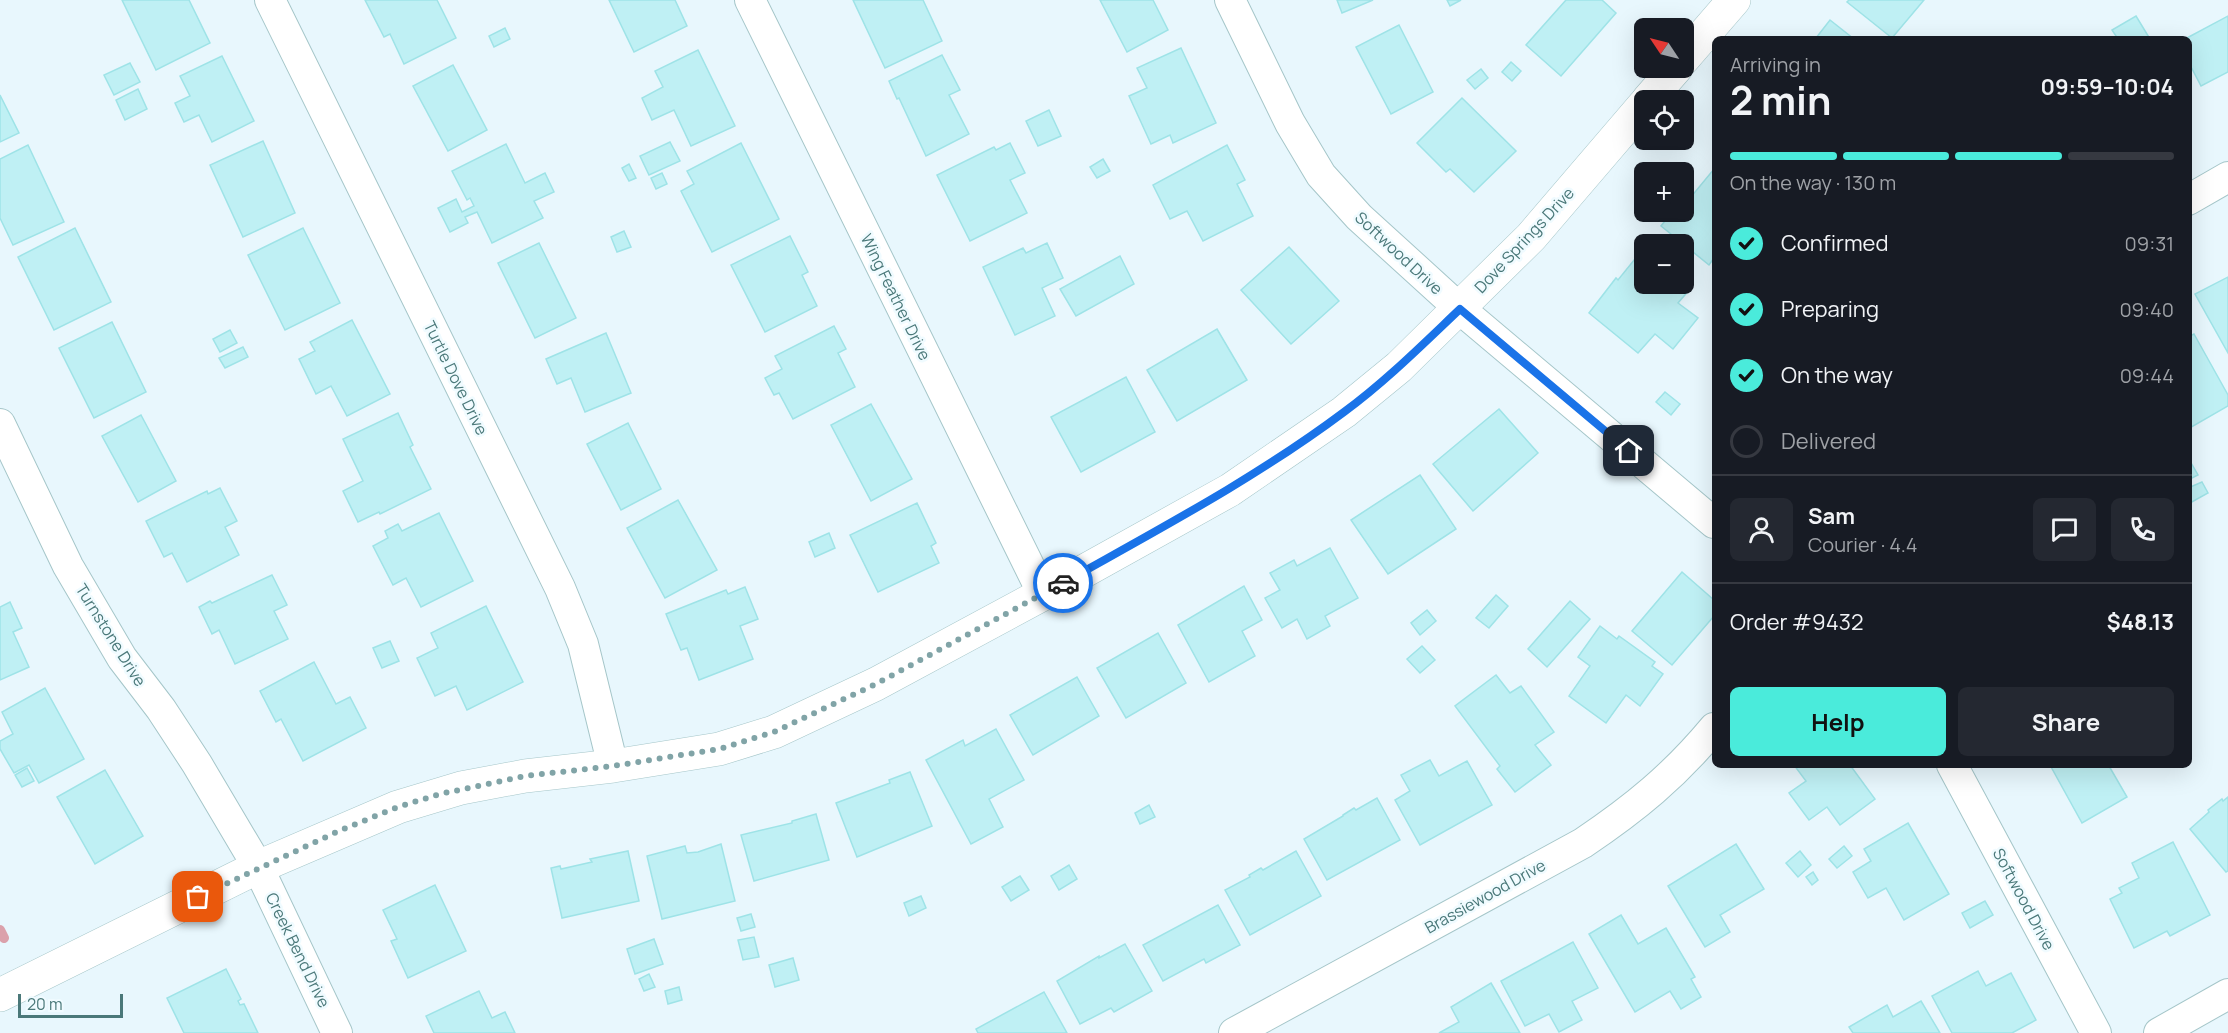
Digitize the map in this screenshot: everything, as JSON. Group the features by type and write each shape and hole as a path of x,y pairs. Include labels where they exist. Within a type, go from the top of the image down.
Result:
{"street":[{"name":"Turtle Dove Drive","path":"270,0 560,588 583,644 613,766"},
{"name":"Wing Feather Drive","path":"750,0 1043,594"},
{"name":"Softwood Drive","path":"1230,0 1290,123 1321,175 1359,217 1460,309 1712,521"},
{"path":"1694,46 1734,0"},
{"path":"1657,90 1667,78"},
{"name":"Dove Springs Drive","path":"0,995 258,867 398,807 461,788 525,776 613,766 719,749 774,732 876,684 1230,490 1344,412 1400,367 1531,237 1634,117"},
{"path":"2192,198 2228,177"},
{"name":"Turnstone Drive","path":"0,424 68,566 122,658 197,764 258,867"},
{"name":"Brassiewood Drive","path":"1234,1033 1583,843 1628,813 1660,786 1692,755 1712,730"},
{"name":"Softwood Drive","path":"1954,768 2096,1033"},
{"name":"Creek Bend Drive","path":"258,867 338,1033"},
{"path":"2159,1033 2228,994"}],"building":[{"path":"122,0 189,0 210,43 156,70"},
{"path":"365,0 437,0 456,38 404,64 390,34 384,37"},
{"path":"609,0 675,0 687,26 634,52"},
{"path":"853,0 923,0 942,41 885,68"},
{"path":"1100,0 1153,0 1168,30 1127,52"},
{"path":"1337,0 1373,0 1342,13"},
{"path":"1447,0 1461,0 1450,6"},
{"path":"1566,0 1602,0 1616,13 1561,76 1526,45"},
{"path":"1849,0 1924,0 1894,36 1890,36 1847,2"},
{"path":"2136,16 2148,36 2116,36 2112,30"},
{"path":"2228,16 2228,72 2201,86 2192,69 2191,36"},
{"path":"1830,20 1850,36 1818,36"},
{"path":"1399,25 1433,92 1391,114 1356,47"},
{"path":"505,28 510,39 494,47 489,36"},
{"path":"1181,48 1216,123 1173,143 1170,135 1151,144 1129,96 1147,88 1137,68"},
{"path":"698,50 735,126 691,146 674,110 652,120 642,98 663,87 655,71"},
{"path":"942,55 960,90 949,95 969,134 926,156 889,81"},
{"path":"222,56 254,121 212,142 199,115 184,122 175,103 190,96 180,76"},
{"path":"1511,62 1521,71 1512,81 1502,72"},
{"path":"130,63 140,82 114,95 104,75"},
{"path":"453,65 487,130 448,151 413,86"},
{"path":"1481,69 1488,78 1475,89 1467,80"},
{"path":"138,89 147,109 125,120 116,100"},
{"path":"0,95 19,133 0,142"},
{"path":"1462,98 1516,151 1474,192 1450,169 1446,172 1417,143"},
{"path":"1049,110 1061,136 1038,146 1026,121"},
{"path":"263,141 295,213 243,237 210,165"},
{"path":"670,142 680,161 649,175 640,156"},
{"path":"741,143 779,219 712,252 681,191 694,184 687,171"},
{"path":"1010,143 1025,173 1010,180 1027,213 970,241 937,175 994,147 996,150"},
{"path":"506,144 525,183 545,173 554,192 534,201 543,218 492,243 477,212 465,217 468,223 450,232 438,208 456,199 462,212 474,206 470,198 467,200 452,171"},
{"path":"28,145 64,222 13,245 0,218 0,159"},
{"path":"1227,145 1245,180 1237,184 1253,216 1203,241 1187,211 1170,219 1153,185"},
{"path":"1103,159 1110,171 1097,178 1090,167"},
{"path":"629,164 636,178 629,181 622,168"},
{"path":"1712,171 1712,261 1709,265 1694,253 1694,234 1671,234 1661,226 1664,222 1694,222 1694,193"},
{"path":"662,173 667,184 656,189 651,178"},
{"path":"75,228 111,302 54,330 18,257"},
{"path":"303,228 340,303 285,330 248,255"},
{"path":"624,231 631,247 617,252 611,237"},
{"path":"790,236 808,272 802,275 817,306 765,332 731,265"},
{"path":"539,243 576,318 535,338 498,263"},
{"path":"1047,243 1063,278 1042,288 1055,316 1015,335 983,267 1023,248 1026,253"},
{"path":"1289,247 1339,301 1291,344 1241,290"},
{"path":"1120,256 1134,284 1076,316 1060,289"},
{"path":"1634,260 1634,294 1686,294 1678,303 1698,318 1673,349 1655,334 1638,353 1589,313 1616,278 1618,280"},
{"path":"2228,277 2228,353 2195,294"},
{"path":"352,320 390,394 347,416 331,386 316,394 299,359 315,351 310,342"},
{"path":"112,322 146,392 94,418 59,348"},
{"path":"834,326 846,349 838,353 855,387 793,419 779,393 774,395 765,378 782,369 775,356"},
{"path":"1217,329 1247,380 1177,421 1147,370"},
{"path":"230,330 237,343 220,352 213,339"},
{"path":"606,333 631,393 585,412 571,378 557,384 546,359"},
{"path":"2194,334 2228,395 2228,406 2192,427 2192,335"},
{"path":"243,347 248,357 225,368 219,358"},
{"path":"1126,377 1155,432 1081,472 1051,417"},
{"path":"1665,392 1680,404 1671,415 1656,402"},
{"path":"871,404 912,479 871,501 831,425"},
{"path":"1499,409 1538,453 1473,511 1433,464"},
{"path":"398,413 413,445 410,447 431,489 358,522 343,491 363,481 343,439"},
{"path":"141,415 176,481 138,502 102,436"},
{"path":"628,423 661,489 621,510 587,444"},
{"path":"2192,464 2198,475 2192,478"},
{"path":"1420,475 1456,529 1388,574 1351,520"},
{"path":"2202,482 2208,493 2192,502 2192,486"},
{"path":"220,488 237,521 225,527 239,555 187,582 172,553 164,557 146,521 207,491 208,494"},
{"path":"678,500 717,570 665,598 627,528"},
{"path":"917,503 936,543 931,546 939,563 878,592 850,535"},
{"path":"439,513 473,581 421,607 406,578 393,585 373,546 388,538 385,531 398,524 402,531"},
{"path":"829,533 835,548 815,557 809,542"},
{"path":"1330,548 1358,598 1325,616 1330,626 1307,639 1297,619 1282,628 1265,598 1280,590 1270,573 1294,560 1297,566"},
{"path":"1682,572 1712,598 1712,618 1672,665 1632,631"},
{"path":"272,575 287,605 274,611 288,639 235,664 219,630 212,634 199,607"},
{"path":"1244,586 1262,620 1242,631 1255,656 1209,682 1178,625"},
{"path":"745,587 758,619 740,626 753,659 699,680 687,648 681,650 666,614 726,590 728,594"},
{"path":"1496,595 1508,606 1489,628 1476,618"},
{"path":"1570,601 1590,619 1547,667 1528,649"},
{"path":"10,602 22,628 13,632 29,667 0,680 0,607"},
{"path":"486,606 523,682 467,710 456,686 435,696 417,658 438,648 431,633"},
{"path":"1427,610 1436,621 1420,635 1411,623"},
{"path":"1600,626 1617,639 1619,636 1655,662 1652,666 1663,674 1640,706 1626,695 1606,723 1569,696 1590,666 1578,657"},
{"path":"1158,633 1186,683 1126,718 1097,668"},
{"path":"390,641 399,661 382,668 373,648"},
{"path":"1422,646 1435,660 1420,673 1407,659"},
{"path":"314,662 336,704 350,697 366,728 303,761 281,719 276,722 260,691"},
{"path":"1496,675 1510,693 1521,686 1554,732 1535,745 1551,765 1515,792 1497,769 1500,766 1455,706"},
{"path":"1077,677 1099,716 1033,755 1010,715"},
{"path":"45,688 84,759 39,783 29,765 14,773 0,749 0,741 13,734 2,712"},
{"path":"996,729 1024,780 989,799 1003,827 971,844 926,760 963,740 965,746"},
{"path":"1430,760 1439,776 1467,761 1492,805 1420,845 1395,800 1410,791 1401,775"},
{"path":"27,768 34,781 22,787 15,775"},
{"path":"1796,768 1852,768 1875,799 1840,825 1827,807 1809,820 1789,793 1806,781"},
{"path":"2052,768 2110,768 2127,797 2082,823"},
{"path":"105,770 143,836 95,864 57,797"},
{"path":"910,772 932,826 857,857 836,803 890,783 889,780"},
{"path":"2228,797 2228,871 2226,872 2190,829 2209,812 2208,810"},
{"path":"1377,798 1400,840 1327,880 1304,839 1354,808 1356,810"},
{"path":"1149,805 1155,817 1140,824 1135,813"},
{"path":"816,814 829,860 754,881 741,835 792,823 792,821"},
{"path":"1908,823 1949,894 1904,920 1886,888 1868,898 1853,872 1871,861 1864,849"},
{"path":"2173,842 2210,915 2170,936 2167,931 2134,948 2110,899 2122,893 2119,888 2139,878 2132,863"},
{"path":"721,844 735,901 662,919 647,856 685,846 687,853 698,852"},
{"path":"1736,844 1764,889 1720,915 1730,932 1705,947 1668,886"},
{"path":"1844,846 1852,856 1837,868 1829,859"},
{"path":"628,851 639,901 562,918 551,868 560,866 561,869 592,862 590,859"},
{"path":"1296,851 1321,896 1250,935 1225,890 1250,877 1249,875 1261,868 1263,870"},
{"path":"1800,851 1811,865 1798,877 1786,863"},
{"path":"1069,865 1077,879 1059,890 1051,876"},
{"path":"1813,872 1818,880 1812,885 1806,877"},
{"path":"1020,876 1029,890 1011,901 1002,887"},
{"path":"435,885 466,951 408,978 391,941 397,939 383,910"},
{"path":"921,896 926,908 909,916 904,903"},
{"path":"1985,901 1993,915 1970,928 1962,913"},
{"path":"1218,905 1240,945 1206,963 1204,959 1163,981 1143,945"},
{"path":"751,914 755,927 741,931 737,918"},
{"path":"1621,915 1638,944 1666,928 1695,977 1691,979 1701,997 1681,1009 1670,991 1635,1012 1589,934"},
{"path":"754,937 759,957 743,960 738,940"},
{"path":"654,939 663,964 635,974 627,949"},
{"path":"1573,942 1598,988 1572,1001 1582,1020 1559,1032 1549,1014 1525,1026 1501,981"},
{"path":"1125,944 1152,991 1114,1012 1111,1008 1080,1024 1057,981 1099,956 1099,958"},
{"path":"793,958 799,980 775,987 769,965"},
{"path":"226,969 241,999 238,1001 240,1005 244,1004 258,1033 184,1033 167,998"},
{"path":"1978,971 1986,986 2011,973 2036,1020 2012,1033 1952,1033 1932,996"},
{"path":"649,974 655,987 644,991 639,979"},
{"path":"1491,983 1520,1033 1439,1033 1459,1022 1451,1007"},
{"path":"679,987 682,1000 668,1004 665,991"},
{"path":"479,991 492,1018 505,1012 515,1033 434,1033 426,1016"},
{"path":"1044,992 1067,1033 978,1033 976,1029"},
{"path":"1921,1001 1940,1033 1853,1033 1849,1027 1887,1005 1893,1017"}],"waterway":[{"path":"0,930 4,938"}],"way so far":[{"path":"198,897 341,830 398,807 440,794 525,776 613,766 719,749 774,732 876,684 1063,583"}],"route":[{"path":"1063,583 1230,490 1287,452 1344,412 1400,367 1460,309 1629,451"}]}
